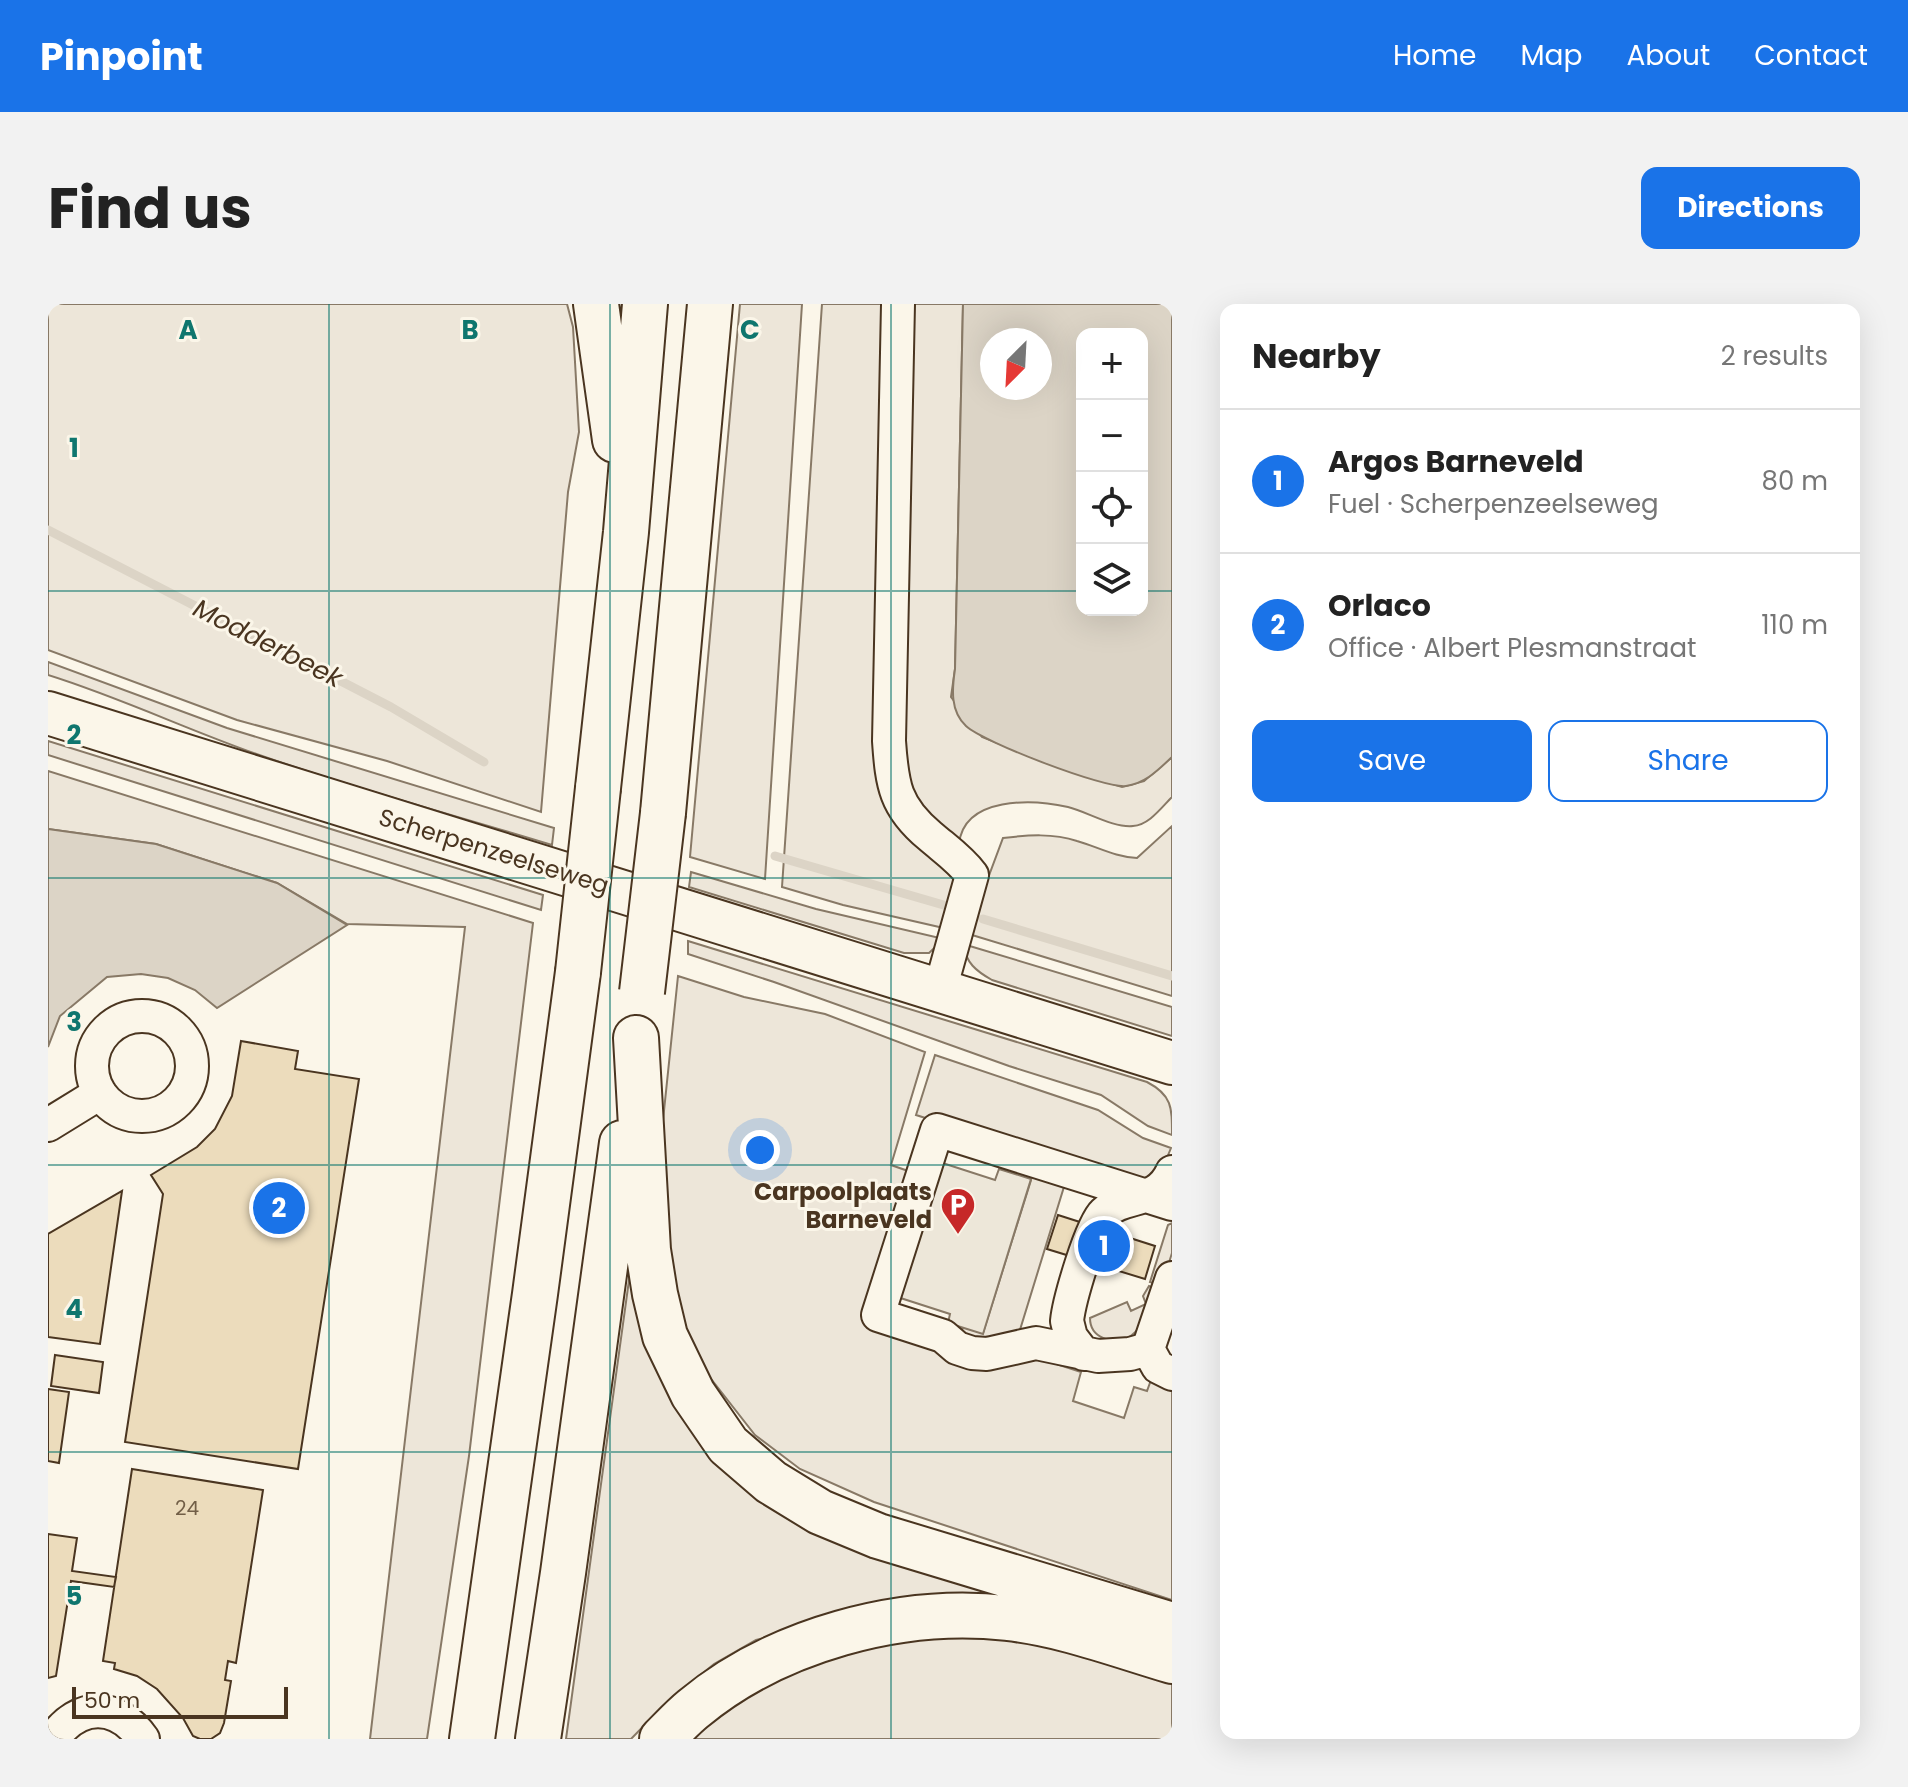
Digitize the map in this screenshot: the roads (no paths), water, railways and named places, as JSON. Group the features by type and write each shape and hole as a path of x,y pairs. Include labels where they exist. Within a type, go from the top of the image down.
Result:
{"highway":[{"path":"596,304 626,532"},
{"path":"472,1739 578,972 626,532 645,304"},
{"path":"538,1739 594,1360 642,992 663,813 710,304"},
{"path":"636,1038 648,1250 655,1294 665,1336 693,1394 728,1445 771,1482 820,1512 878,1536 1172,1625"},
{"path":"662,1739 693,1709 756,1669 818,1641 883,1622 958,1616 1007,1618 1071,1631 1172,1661"}],"main road":[{"name":"Scherpenzeelseweg","path":"48,713 1172,1063"}],"street":[{"path":"898,304 889,725 892,782 904,811 972,875 940,990"},
{"path":"48,1125 100,1093"},
{"path":"1148,1349 1111,1356 1084,1354 1036,1343 987,1354 972,1353 957,1348 943,1336 878,1315 937,1130 1160,1200"},
{"path":"1160,1200 1160,1188 1172,1172"},
{"path":"1084,1354 1071,1337 1067,1321 1096,1223 1108,1210 1160,1200"},
{"path":"1172,1278 1148,1349 1158,1367 1172,1374"},
{"path":"53,1739 62,1726 75,1716 106,1711 134,1726 143,1739"}],"waterway":[{"name":"Modderbeek","path":"48,530 391,707 484,762"},
{"name":"Modderbeek","path":"775,856 947,906"},
{"name":"Modderbeek","path":"983,919 1172,976"}],"place":[{"name":"Orlaco","path":"279,1208"},
{"name":"Carpoolplaats Barneveld","path":"958,1236"},
{"name":"Argos Barneveld","path":"1104,1246"}]}
